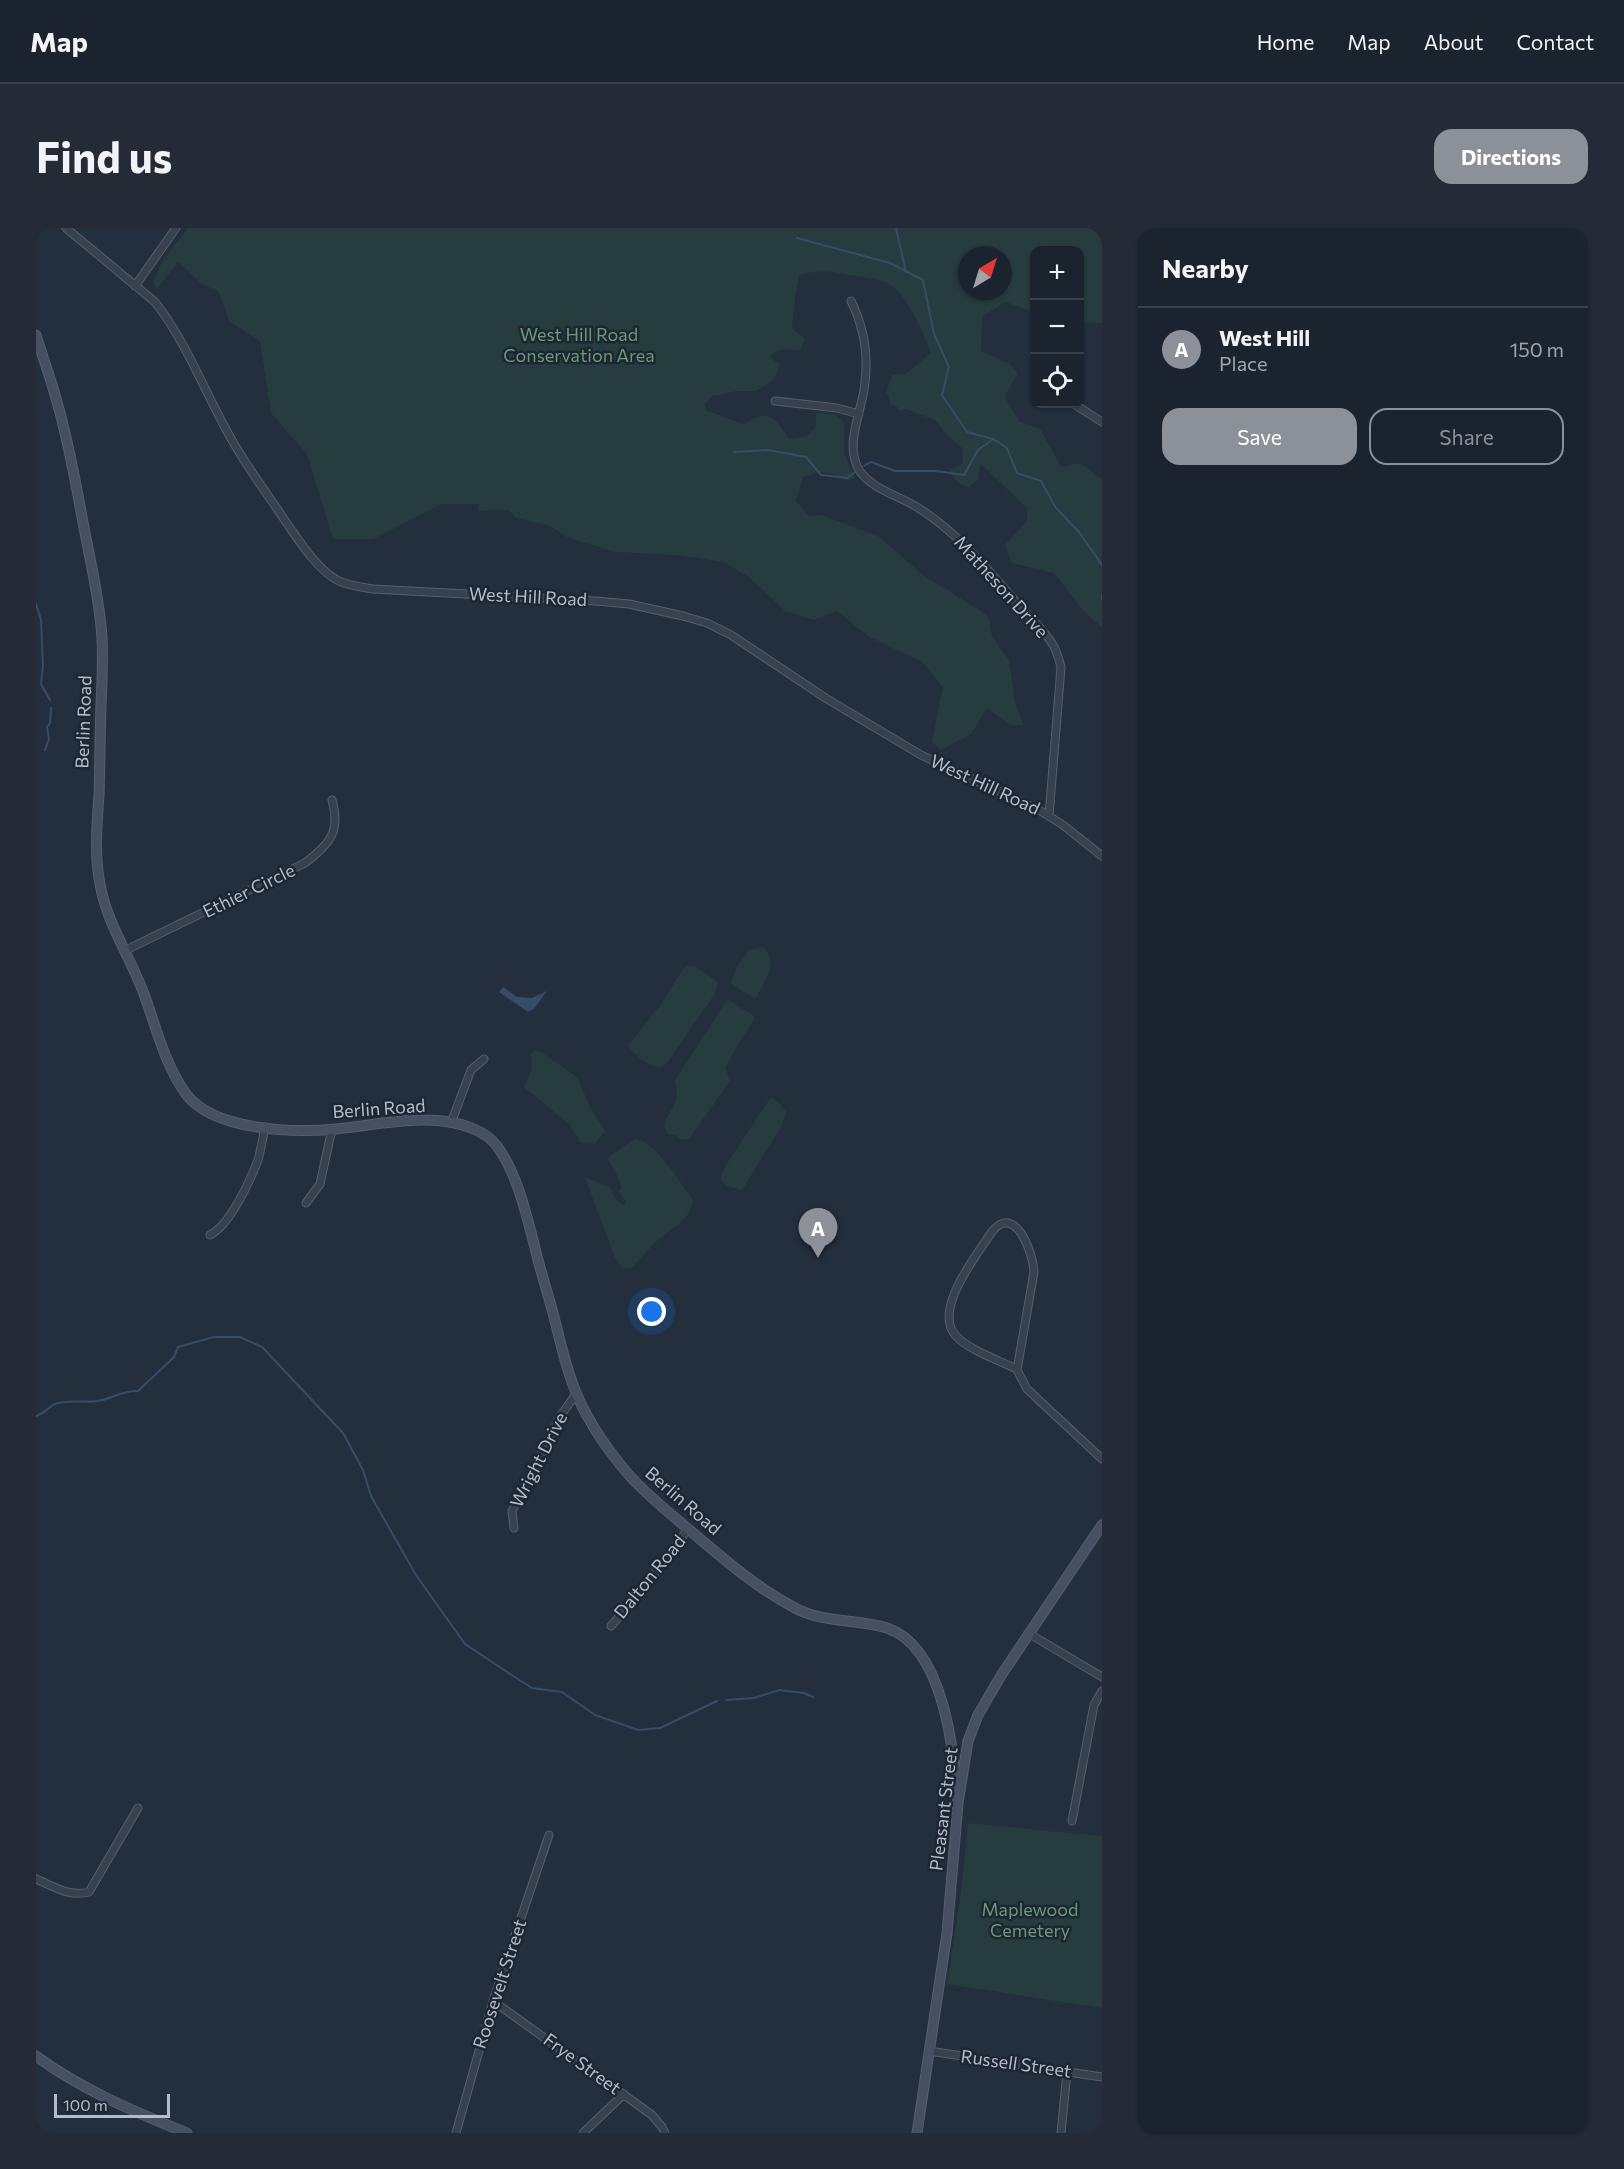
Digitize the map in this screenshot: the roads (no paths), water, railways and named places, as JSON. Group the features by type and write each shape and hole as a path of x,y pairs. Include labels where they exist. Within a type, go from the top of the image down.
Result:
{"street":[{"name":"West Hill Road","path":"66,228 155,302 177,333 233,442 296,535 314,559 335,579 357,587 373,589 618,603 707,623 750,647 827,699 921,755 1049,816 1102,856"},
{"path":"135,286 176,228"},
{"name":"Matheson Drive","path":"851,302 862,326 866,354 864,390 854,440 856,464 876,486 920,508 959,537 1054,646 1060,667 1049,816"},
{"name":"Berlin Road","path":"36,336 58,403 99,609 103,650 96,855 105,908 139,981 166,1055 189,1098 220,1118 265,1127 301,1130 412,1122 451,1123 469,1126 488,1136 501,1152 512,1175 529,1224 576,1394 588,1419 611,1454 642,1489 688,1529 749,1578 796,1608 812,1615 880,1626 897,1632 912,1645 928,1666 941,1698 958,1803"},
{"path":"775,401 837,408 859,414"},
{"path":"1080,408 1102,422"},
{"name":"Ethier Circle","path":"124,951 305,863 318,852 332,834 336,820 332,800"},
{"path":"451,1123 471,1070 484,1059"},
{"path":"210,1235 224,1226 244,1190 258,1158 265,1127"},
{"path":"306,1203 320,1184 332,1129"},
{"path":"1017,1369 955,1335 948,1318 950,1302 958,1285 996,1226 1003,1224 1010,1224 1020,1230 1032,1256 1034,1272 1017,1369 1027,1389 1102,1459"},
{"name":"Wright Drive","path":"514,1528 512,1511 561,1415 576,1394"},
{"name":"Pleasant Street","path":"917,2133 948,1922 964,1759 978,1715 1028,1633 1102,1525"},
{"name":"Dalton Road","path":"611,1626 641,1592 688,1529"},
{"path":"1028,1633 1102,1677"},
{"path":"1072,1821 1094,1705 1102,1691"},
{"path":"36,1879 66,1893 78,1895 89,1892 138,1808"},
{"name":"Roosevelt Street","path":"456,2133 493,2001 549,1835"},
{"name":"Frye Street","path":"493,2001 652,2115 665,2133"},
{"name":"Russell Street","path":"929,2051 1102,2077"},
{"path":"36,2056 104,2097 166,2129 187,2133"},
{"path":"1060,2133 1067,2072"},
{"path":"582,2133 624,2094"}],"water":[{"path":"503,987 517,997 532,998 547,991 534,1009 528,1012 499,992"}],"waterway":[{"path":"896,228 906,272"},
{"path":"797,238 890,263 923,280 934,334 949,367 942,395 967,432 993,439 1007,448 1017,473 1041,481 1056,508 1079,532 1102,565"},
{"path":"864,466 871,462 895,471 936,471 964,475 978,450 993,439"},
{"path":"734,452 768,450 806,457 821,475 847,478 854,473"},
{"path":"1102,594 1102,600"},
{"path":"36,604 41,620 43,666 41,684 50,700"},
{"path":"45,750 49,739 47,727 50,723 51,708"},
{"path":"36,1416 60,1403 97,1401 138,1391 174,1357 178,1347 214,1337 240,1337 262,1347 343,1433 363,1470 371,1496 416,1575 465,1644 532,1688 562,1692 595,1715 638,1730 660,1728 717,1701"},
{"path":"726,1700 754,1698 779,1690 804,1693 813,1697"}],"place":[{"name":"West Hill","path":"818,1258"}],"park label":[{"name":"West Hill Road Conservation Area","path":"579,345"},
{"name":"Maplewood Cemetery","path":"1030,1920"}]}
